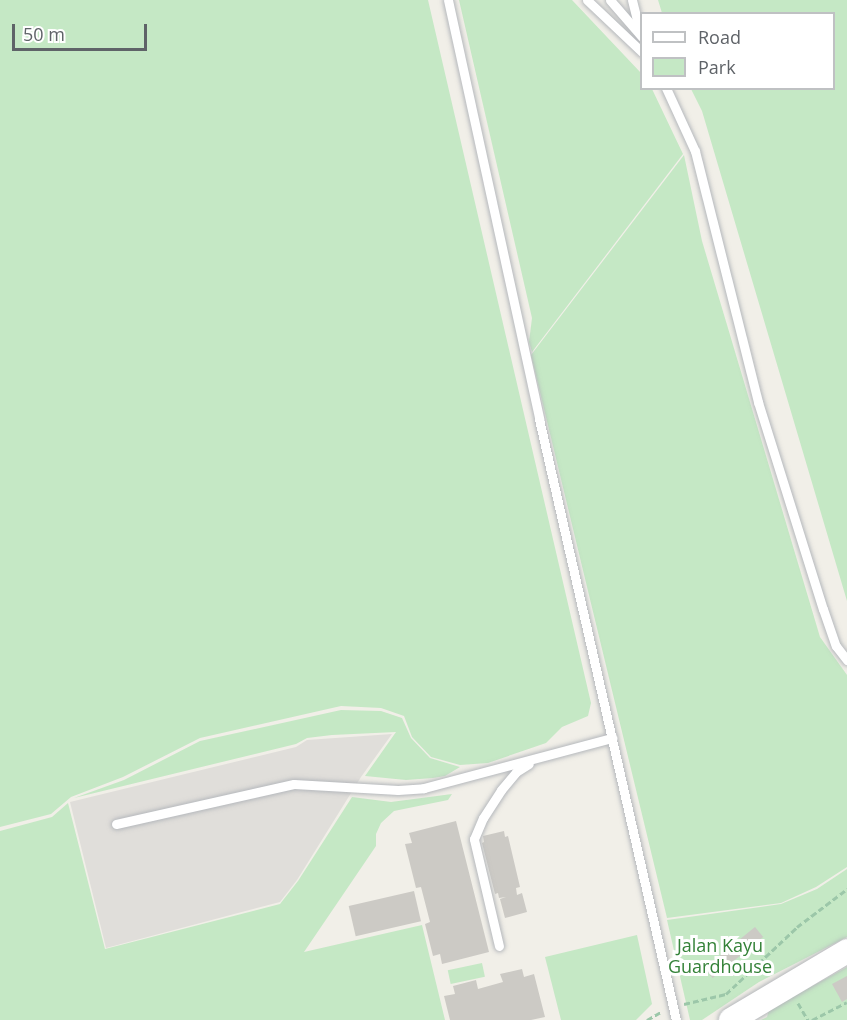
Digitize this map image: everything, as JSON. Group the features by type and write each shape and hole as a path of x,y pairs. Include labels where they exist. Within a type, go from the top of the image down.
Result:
{"street":[{"path":"731,1020 847,951"}],"lane":[{"path":"448,0 539,419 676,1020"},
{"path":"587,0 640,50"},
{"path":"610,0 640,34"},
{"path":"632,0 640,29"},
{"path":"667,90 695,151 758,402 823,609 836,646 847,660"},
{"path":"116,824 294,784 398,790 424,788 612,738"},
{"path":"499,946 474,839 493,802 516,772 541,757"}],"path":[{"path":"647,1020 673,1007 726,994 797,927 847,889"},
{"path":"812,1020 846,1003"}],"shaded area":[{"path":"392,734 361,777 297,880 280,902 106,948 70,802 296,747 307,740"}],"green space":[{"path":"0,0 428,0 591,703 588,716 562,727 546,743 488,763 460,765 431,757 412,737 404,716 381,708 341,706 200,738 123,777 71,797 51,814 0,827"},
{"path":"459,0 572,0 640,72 640,90 652,90 683,154 532,352 529,342 532,318"},
{"path":"658,0 847,0 847,601 702,111 692,90 835,90 835,12 662,12"},
{"path":"684,155 702,241 820,637 847,675 847,867 816,887 781,903 667,918 531,355"},
{"path":"341,710 381,711 402,718 411,738 430,758 460,767 445,776 433,778 406,780 365,776 396,732 332,735 307,738 296,744 74,798 124,780 200,741"},
{"path":"452,794 448,800 394,811 381,823 376,834 376,846 304,952 422,925 445,1020 0,1020 0,831 52,817 68,803 105,949 280,904 298,881 352,797 391,802"},
{"name":"Jalan Kayu Guardhouse","path":"847,869 847,937 759,982 702,1020 690,1020 667,920 781,904 817,889"},
{"path":"637,935 652,1004 636,1020 561,1020 545,957"},
{"path":"482,963 485,977 451,984 448,970"},
{"name":"Jalan Kayu Guardhouse","path":"847,967 847,1020 761,1020 767,1017 769,1010"}],"building":[{"path":"456,821 489,952 442,964 440,954 433,956 425,924 430,922 421,887 416,888 405,844 412,843 409,833"},
{"path":"504,831 505,837 508,836 520,887 516,888 517,895 522,893 527,912 505,918 500,899 506,897 499,898 498,893 495,894 482,843 484,842 483,836"},
{"path":"414,891 421,921 356,936 349,906"},
{"path":"755,927 763,937 713,978 704,968"},
{"path":"522,969 524,977 534,974 545,1017 531,1020 450,1020 444,996 455,994 453,986 476,980 478,989 503,982 500,974"},
{"path":"847,976 847,999 842,1002 832,984"}]}
